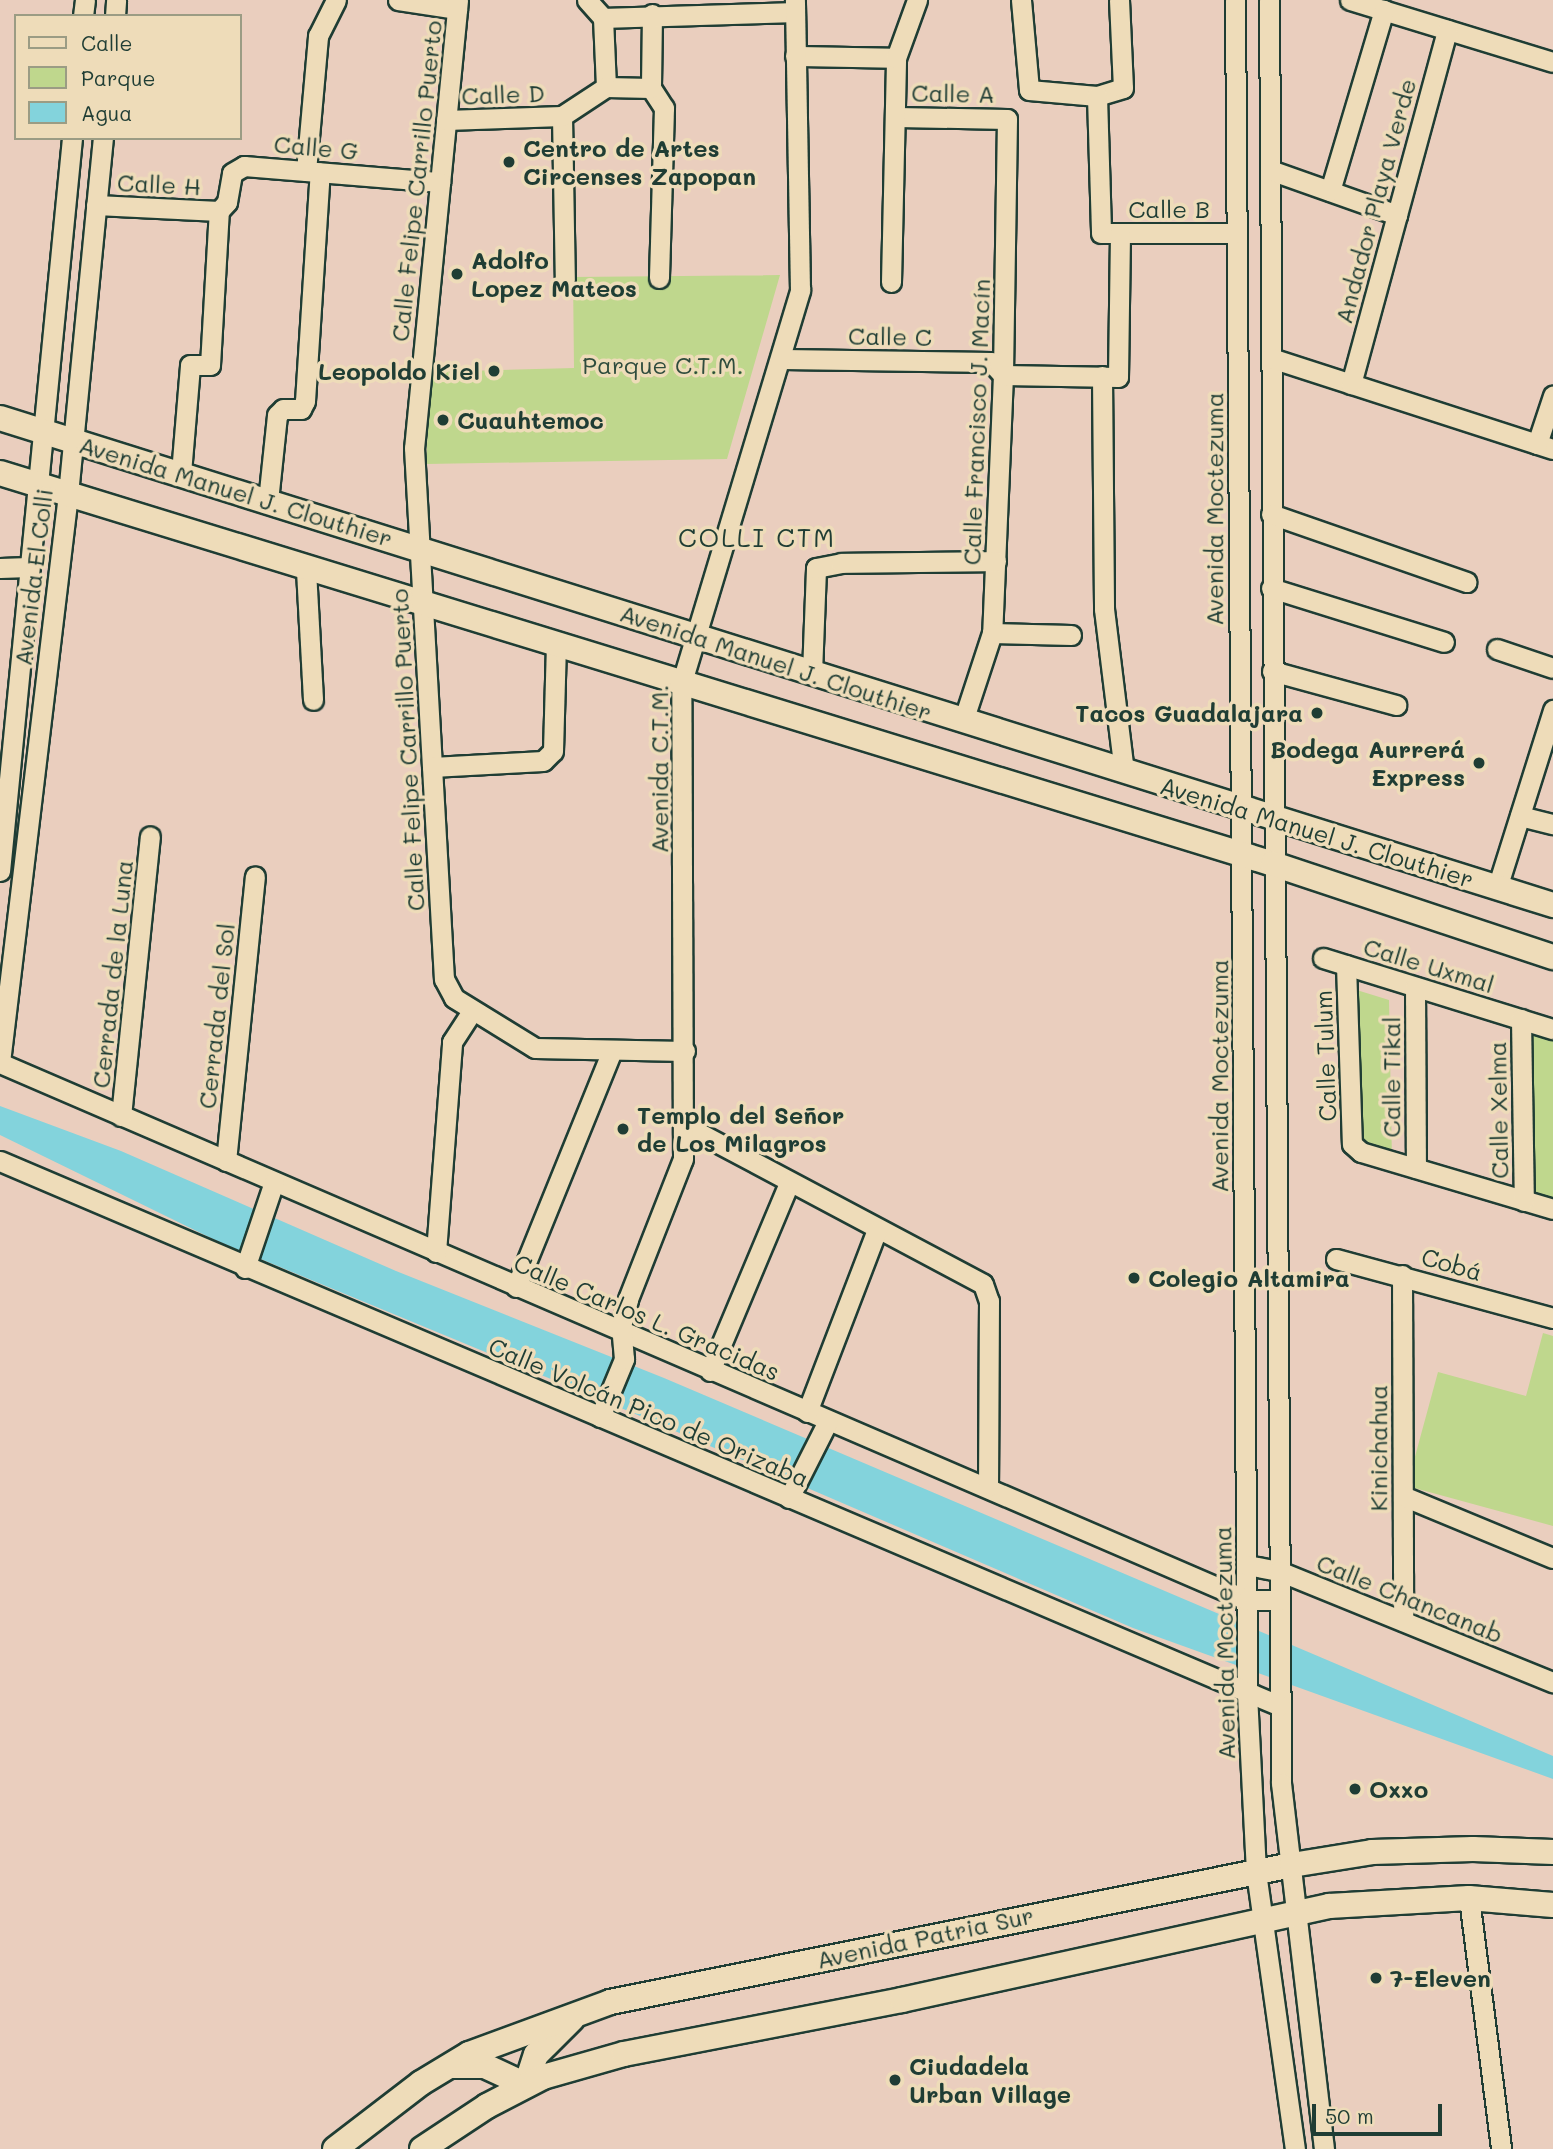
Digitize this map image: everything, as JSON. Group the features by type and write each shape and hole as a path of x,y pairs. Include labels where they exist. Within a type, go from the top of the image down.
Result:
{"main road":[{"name":"Avenida Manuel J. Clouthier","path":"0,418 1553,905"},
{"name":"Avenida Manuel J. Clouthier","path":"0,473 306,570 1273,864 1553,957"},
{"name":"Avenida Patria Sur","path":"335,2149 449,2066 525,2031 581,2012 969,1928 1292,1865 1372,1852 1553,1852"},
{"path":"422,2149 526,2085 624,2054 902,2000 1297,1911 1401,1899 1469,1898 1553,1905"},
{"path":"526,2085 536,2055 581,2012"},
{"path":"449,2066 485,2066 526,2085"}],"street":[{"path":"268,501 277,415 283,409 301,409 306,401 318,36 336,0"},
{"path":"398,0 457,5"},
{"path":"587,0 603,18 606,87"},
{"path":"891,282 897,117 896,58 916,0"},
{"path":"1021,0 1029,90 1097,96 1123,88 1119,0"},
{"name":"Avenida Moctezuma","path":"1235,0 1247,1684 1256,1872 1294,2149"},
{"path":"1269,0 1272,817 1281,1783 1324,2149"},
{"path":"1330,191 1369,4 1553,62"},
{"name":"Calle Felipe Carrillo Puerto","path":"457,5 414,448 444,979 454,998 536,1048 685,1051"},
{"path":"603,18 652,15 681,7 795,6"},
{"name":"Avenida C.T.M.","path":"602,1411 624,1359 622,1333 628,1299 679,1179 686,1126 681,685 693,636 783,359 800,290 795,6"},
{"path":"652,15 651,88 664,108 659,278"},
{"name":"Andador Playa Verde","path":"1351,384 1447,30"},
{"path":"795,57 896,58"},
{"path":"565,280 562,116 606,87 651,88"},
{"path":"1097,96 1110,233 1110,377 1104,609 1124,771"},
{"name":"Calle D","path":"446,120 562,116"},
{"name":"Calle A","path":"897,117 1007,119"},
{"name":"Calle Francisco J. Macín","path":"962,721 992,633 996,561 994,516 1003,375 1007,119"},
{"name":"Avenida El Colli","path":"0,871 72,140"},
{"name":"Avenida El Colli","path":"0,1063 68,494 103,140"},
{"name":"Calle G","path":"219,211 227,202 230,178 237,168 313,171 440,182"},
{"path":"1270,170 1397,215"},
{"name":"Calle H","path":"96,205 219,211"},
{"path":"181,473 190,365 210,365 219,211"},
{"name":"Calle B","path":"1110,233 1237,233"},
{"path":"1271,358 1545,447 1553,396"},
{"name":"Calle C","path":"783,359 991,362 1003,375 1110,377"},
{"path":"1271,514 1466,582"},
{"path":"812,673 816,568 841,563 996,561"},
{"path":"0,568 29,567"},
{"path":"306,570 313,700"},
{"path":"1271,588 1444,642"},
{"path":"992,633 1071,635"},
{"path":"432,767 544,761 553,751 556,645"},
{"path":"1497,649 1553,668"},
{"path":"1272,671 1396,705"},
{"path":"1497,888 1553,710"},
{"path":"1520,816 1553,824"},
{"name":"Cerrada de la Luna","path":"121,1116 150,837"},
{"name":"Cerrada del Sol","path":"226,1161 254,876"},
{"name":"Calle Uxmal","path":"1323,958 1553,1029"},
{"name":"Calle Tulum","path":"1346,965 1352,1144 1361,1152 1416,1168"},
{"name":"Calle Tikal","path":"1415,986 1416,1168"},
{"path":"436,1252 452,1042 472,1011"},
{"name":"Calle Xelma","path":"1521,1019 1524,1200"},
{"path":"516,1287 612,1051"},
{"name":"Calle Carlos L. Gracidas","path":"0,1063 807,1412 824,1429 988,1487 1247,1610 1279,1600"},
{"path":"686,1126 877,1230 983,1284 989,1301 988,1487"},
{"name":"Calle Volcán Pico de Orizaba","path":"0,1160 245,1268 602,1411 1280,1700"},
{"path":"1416,1168 1553,1209"},
{"path":"245,1268 274,1182"},
{"path":"710,1371 789,1183"},
{"path":"807,1412 877,1230"},
{"name":"Cobá","path":"1336,1259 1553,1318"},
{"name":"Kinichahua","path":"1402,1275 1403,1621"},
{"path":"792,1492 824,1429"},
{"path":"1403,1496 1553,1558"},
{"name":"Calle Chancanab","path":"1247,1566 1279,1571 1553,1682"},
{"path":"1469,1898 1502,2149"}],"green space":[{"name":"Parque C.T.M.","path":"780,275 727,459 426,464 431,372 574,368 573,277"},
{"path":"1347,987 1389,1000 1392,1161 1352,1144"},
{"path":"1521,1019 1553,1030 1553,1209 1524,1201"},
{"path":"1543,1333 1553,1336 1553,1526 1407,1486 1438,1372 1526,1396"}],"water":[{"path":"0,1106 121,1151 396,1271 664,1378 1553,1756 1553,1779 1133,1628 633,1413 217,1241 0,1135"}],"place":[{"name":"Centro de Artes Circenses Zapopan","path":"509,162"},
{"name":"Adolfo Lopez Mateos","path":"457,274"},
{"name":"Leopoldo Kiel","path":"494,371"},
{"name":"Cuauhtemoc","path":"443,420"},
{"name":"Tacos Guadalajara","path":"1317,713"},
{"name":"Bodega Aurrerá Express","path":"1479,763"},
{"name":"Templo del Señor de Los Milagros","path":"623,1129"},
{"name":"Colegio Altamira","path":"1134,1278"},
{"name":"Oxxo","path":"1355,1789"},
{"name":"7-Eleven","path":"1376,1978"},
{"name":"Ciudadela Urban Village","path":"895,2080"}],"district":[{"name":"COLLI CTM","path":"757,538"}]}
